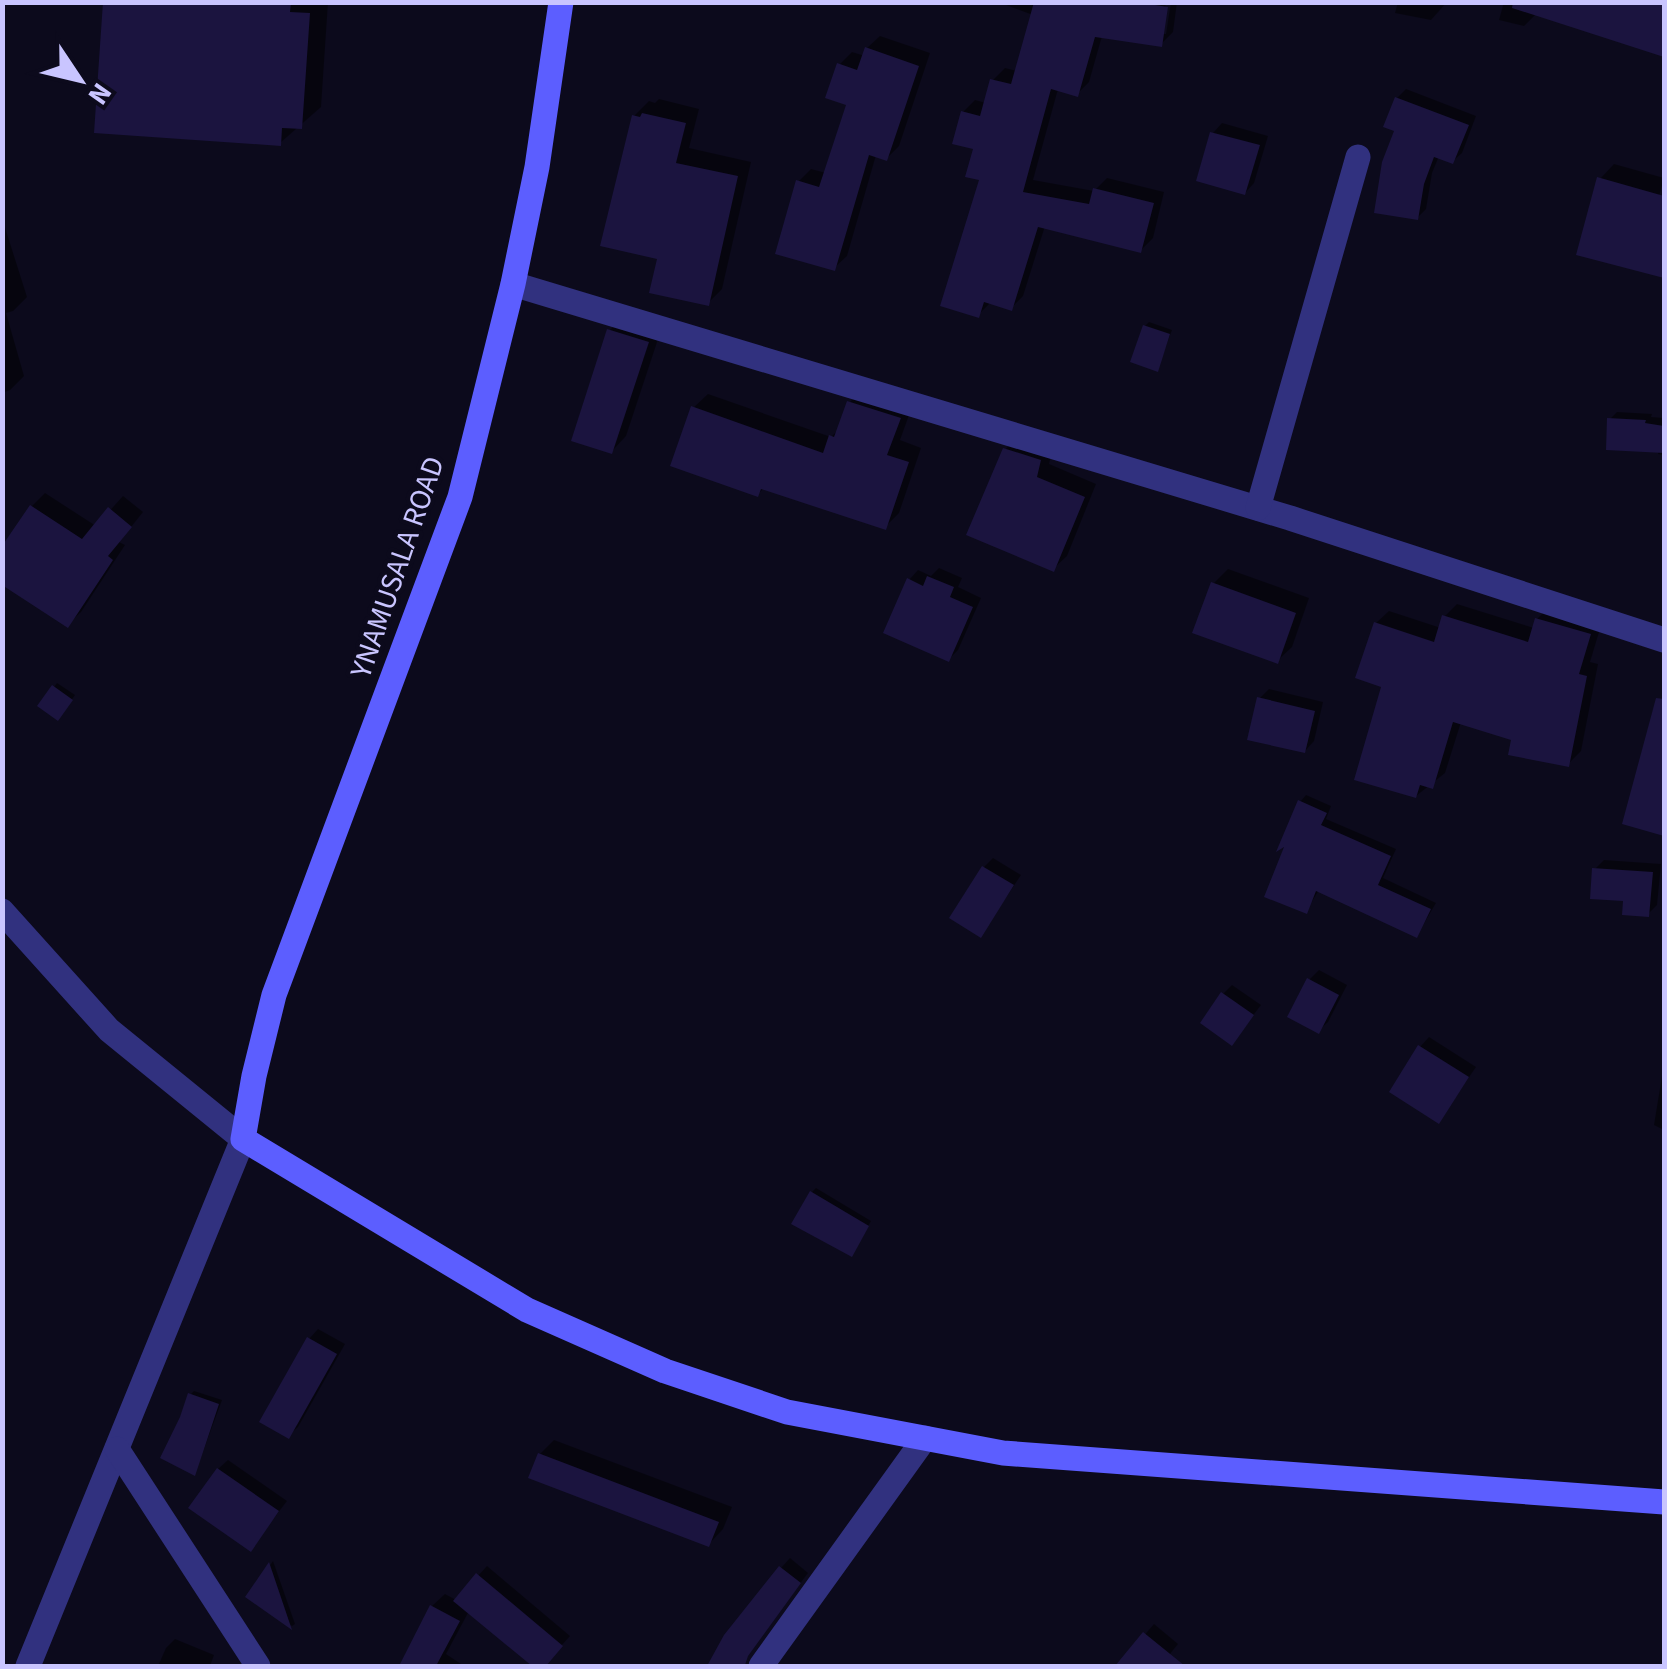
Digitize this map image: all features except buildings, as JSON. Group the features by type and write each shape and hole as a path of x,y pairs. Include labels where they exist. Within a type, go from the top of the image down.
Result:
{"main road":[{"name":"YNAMUSALA ROAD","path":"243,1139 274,995 460,497 538,167 561,2"},
{"path":"243,1139 526,1310 648,1364 787,1412 1003,1453 1664,1502"}],"street":[{"path":"1258,508 1358,156"},
{"path":"513,284 1258,508 1664,640"},
{"path":"2,911 109,1030 243,1139 28,1666"},
{"path":"761,1666 925,1438"},
{"path":"117,1449 258,1666"}]}
